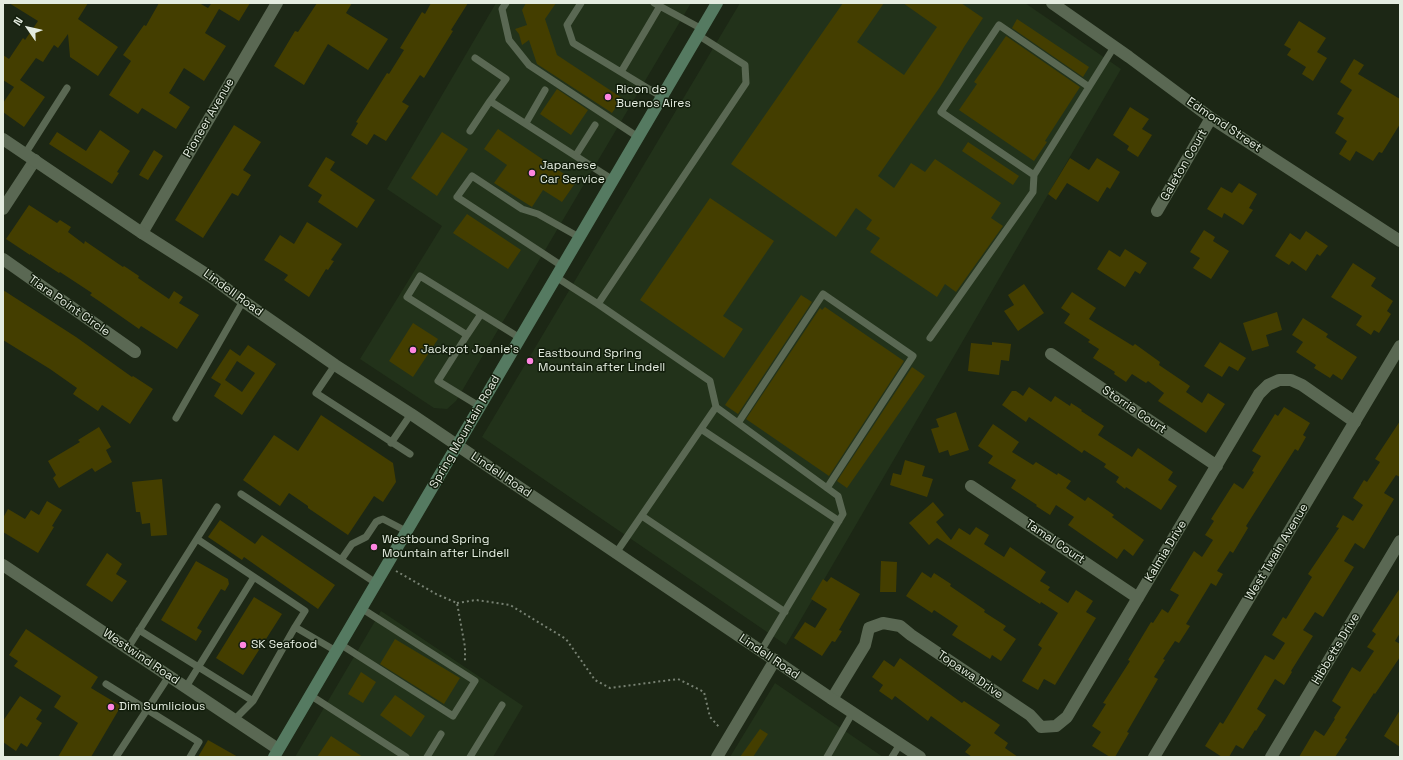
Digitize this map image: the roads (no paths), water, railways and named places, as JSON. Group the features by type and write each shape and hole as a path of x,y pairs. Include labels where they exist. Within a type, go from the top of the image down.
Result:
{"main road":[{"name":"Spring Mountain Road","path":"276,753 717,3"}],"street":[{"name":"Pioneer Avenue","path":"142,233 277,3"},
{"name":"Edmond Street","path":"1052,3 1211,118 1400,242"},
{"name":"Galeton Court","path":"1157,211 1211,118"},
{"name":"Lindell Road","path":"3,139 142,233 211,277 335,365 411,414 920,757"},
{"path":"3,209 30,157"},
{"name":"Tiara Point Circle","path":"3,259 135,352"},
{"name":"West Twain Avenue","path":"1154,757 1400,346"},
{"name":"Storrie Court","path":"1051,354 1217,466"},
{"name":"Kalmia Drive","path":"1056,726 1067,717 1259,394 1268,384 1279,380 1291,380 1302,385 1355,422"},
{"name":"Tamal Court","path":"972,486 1138,598"},
{"name":"Hibbetts Drive","path":"1271,757 1400,541"},
{"name":"Westwind Road","path":"3,564 234,720 276,753"},
{"name":"Topawa Drive","path":"832,699 865,645 869,628 883,622 900,626 911,635 1030,715 1041,727 1056,726"},
{"path":"717,757 775,660"}],"lane":[{"path":"506,3 502,9 509,40 528,64 638,137"},
{"path":"581,3 567,25 573,43 662,97"},
{"path":"598,304 746,83 745,64 700,32 657,5 621,72"},
{"path":"1034,175 941,112 999,25 1089,87"},
{"path":"930,338 1033,192 1034,175 1114,47"},
{"path":"470,131 506,78 475,58"},
{"path":"30,157 67,88"},
{"path":"526,123 546,90"},
{"path":"490,101 613,180"},
{"path":"576,156 595,124"},
{"path":"579,237 538,214 522,209 472,176 457,197 559,271 598,304 710,381 716,407 838,496 844,514 761,651"},
{"path":"467,335 407,297 420,276 520,338"},
{"path":"738,423 823,294 913,356 827,488"},
{"path":"176,418 243,301"},
{"path":"480,406 438,381 481,314"},
{"path":"335,365 316,393 410,454"},
{"path":"616,553 716,407"},
{"path":"391,443 411,414"},
{"path":"701,429 839,521"},
{"path":"241,494 376,583"},
{"path":"128,648 217,507"},
{"path":"642,516 785,612"},
{"path":"341,560 352,544 366,537 376,522 380,520 383,519 406,532"},
{"path":"197,539 305,611 253,701 234,720"},
{"path":"186,687 254,576"},
{"path":"295,627 338,647 453,716 475,681 361,608"},
{"path":"139,630 253,701"},
{"path":"116,757 169,676"},
{"path":"106,684 200,742 190,757"},
{"path":"310,695 406,757"},
{"path":"470,757 502,705"},
{"path":"827,757 853,712"},
{"path":"427,757 441,734"},
{"path":"892,757 900,744"}],"place":[{"name":"Ricon de Buenos Aires","path":"608,97"},
{"name":"Japanese Car Service","path":"532,173"},
{"name":"Jackpot Joanie's","path":"413,350"},
{"name":"Eastbound Spring Mountain after Lindell","path":"530,361"},
{"name":"Westbound Spring Mountain after Lindell","path":"374,547"},
{"name":"SK Seafood","path":"243,645"},
{"name":"Dim Sumlicious","path":"111,707"}]}
